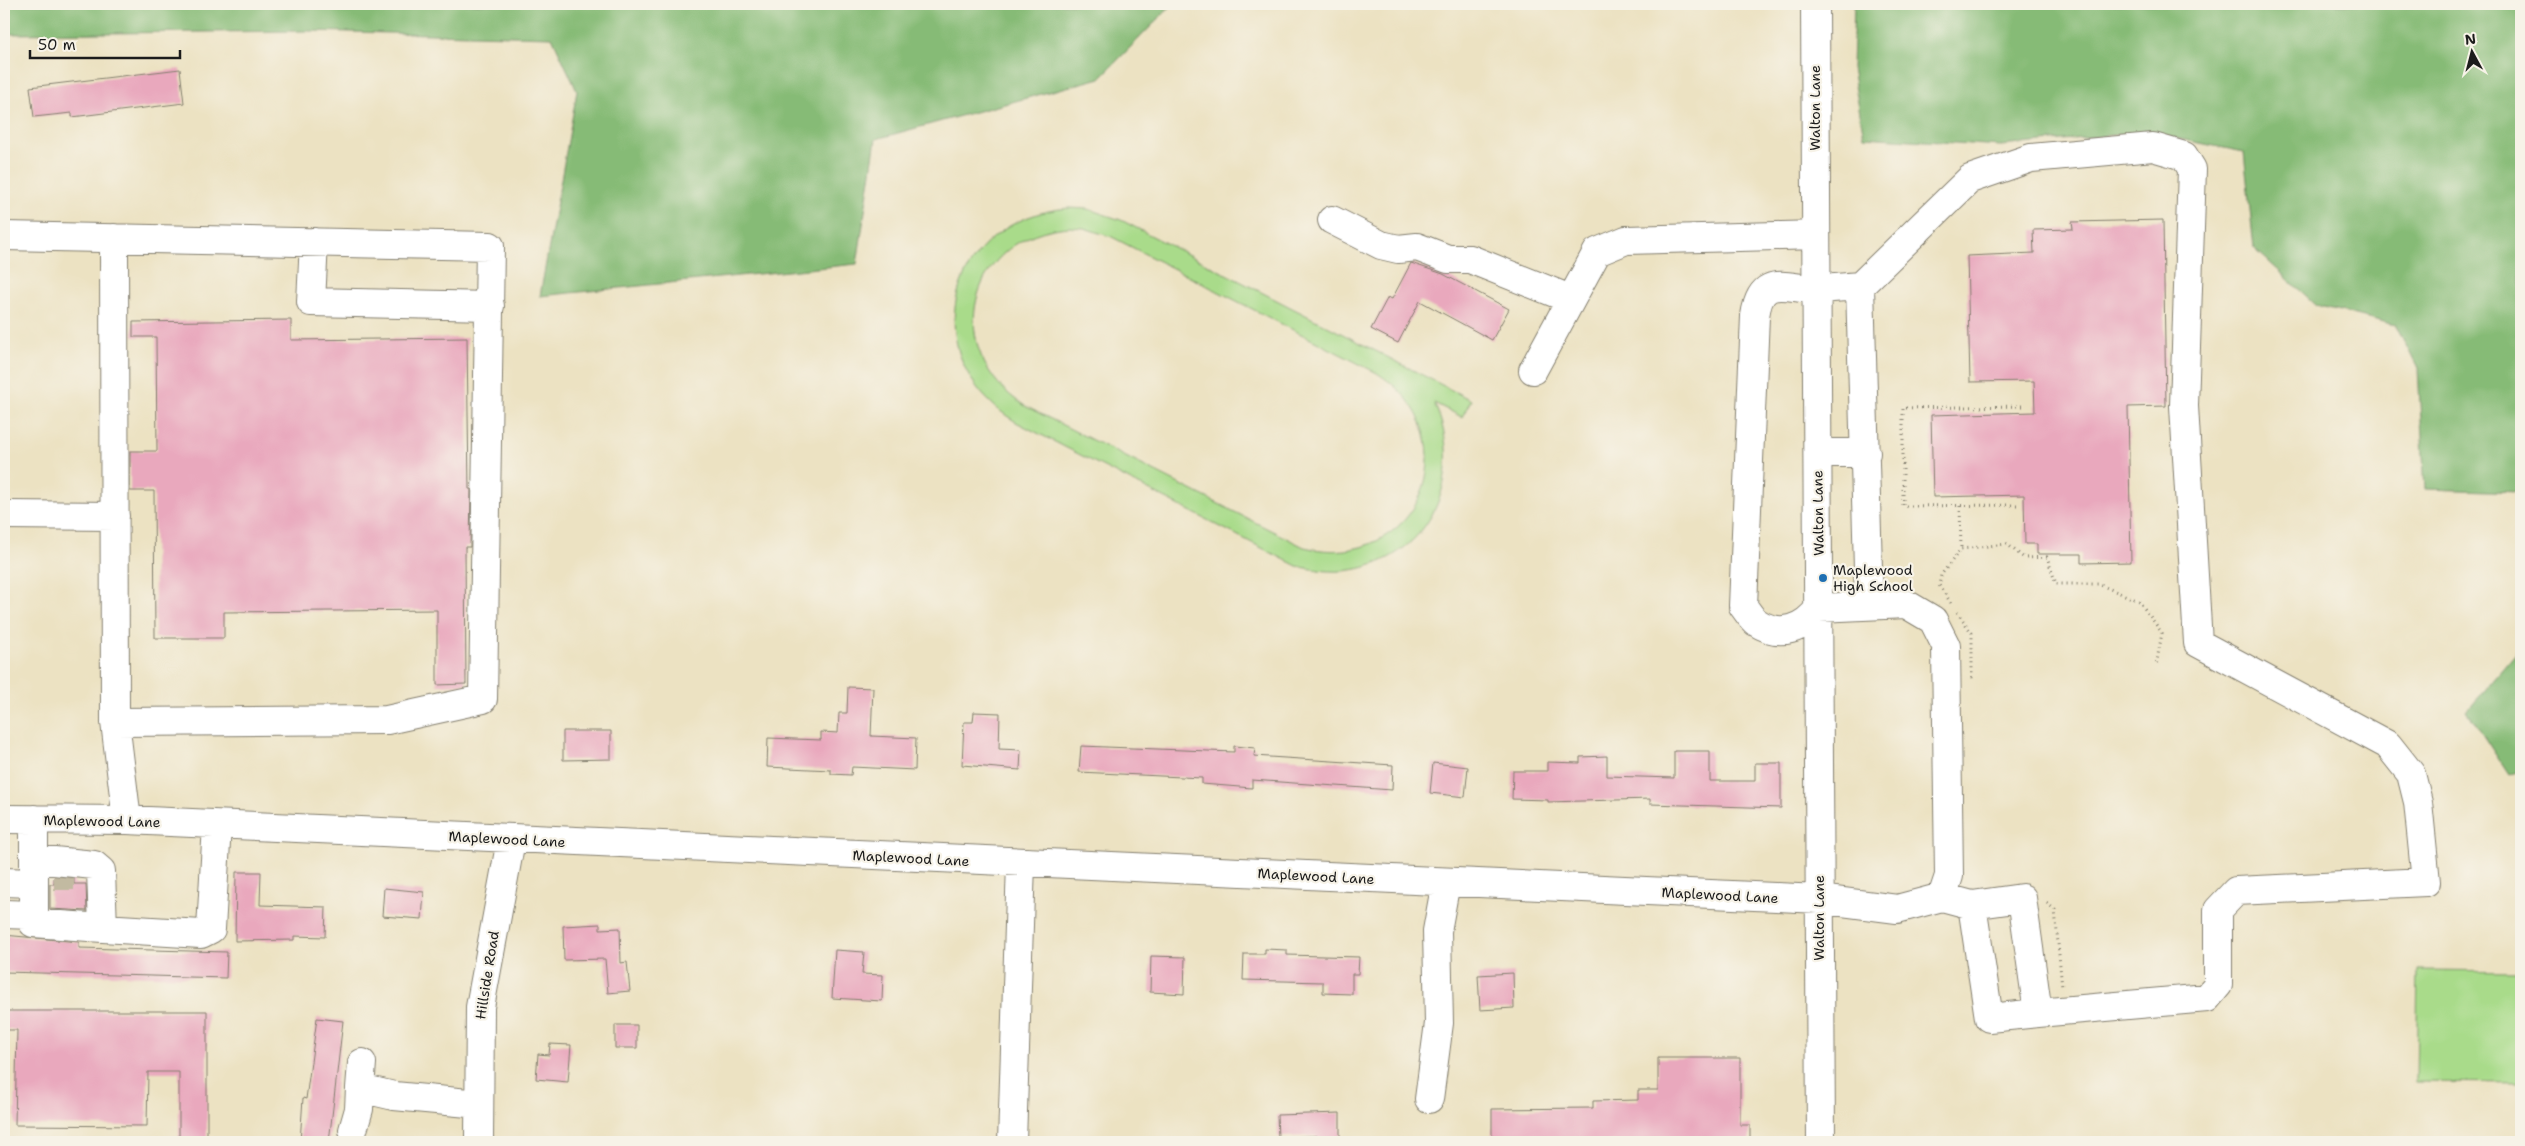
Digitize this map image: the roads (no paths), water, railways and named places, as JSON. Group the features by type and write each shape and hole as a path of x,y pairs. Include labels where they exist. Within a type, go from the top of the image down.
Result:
{"street":[{"name":"Walton Lane","path":"1814,4 1816,235 1814,289 1818,453 1821,1142"},
{"path":"1972,905 1988,1018 2207,998 2218,985 2218,910 2236,891 2426,882 2418,802 2411,774 2388,745 2198,643 2184,406 2192,169 2184,156 2153,147 2031,158 1970,179 1860,286 1814,289 1779,284 1768,288 1758,299 1743,606 1756,621 1774,628 1792,630 1810,621 1819,608 1869,604 1906,604 1933,620 1946,646 1949,876 1942,897 1972,905 2022,898 2038,1013"},
{"path":"1332,220 1381,245 1398,250 1418,247 1448,259 1470,259 1570,299"},
{"path":"1532,370 1597,252 1626,240 1816,235"},
{"path":"4,236 490,246 483,699 387,720 115,722"},
{"path":"114,238 115,722 127,820"},
{"path":"314,242 311,302 490,306"},
{"path":"1860,286 1869,604"},
{"path":"1818,453 1866,453"},
{"path":"4,515 115,516"},
{"name":"Maplewood Lane","path":"4,818 127,820 511,840 1819,899 1897,909 1942,897"},
{"path":"34,819 46,874 33,923 201,934 211,929 217,825"},
{"name":"Hillside Road","path":"479,1142 480,1007 511,840"},
{"path":"1012,1142 1021,863"},
{"path":"4,882 94,865 101,871 103,928"},
{"path":"46,874 101,877"},
{"path":"1429,1099 1439,1023 1437,931 1446,882"},
{"path":"4,914 34,915"},
{"path":"354,1130 359,1109 361,1076 394,1096 479,1104"}],"tunnel":[{"path":"54,876 74,876"}],"place":[{"name":"Maplewood High School","path":"1823,578"}]}
